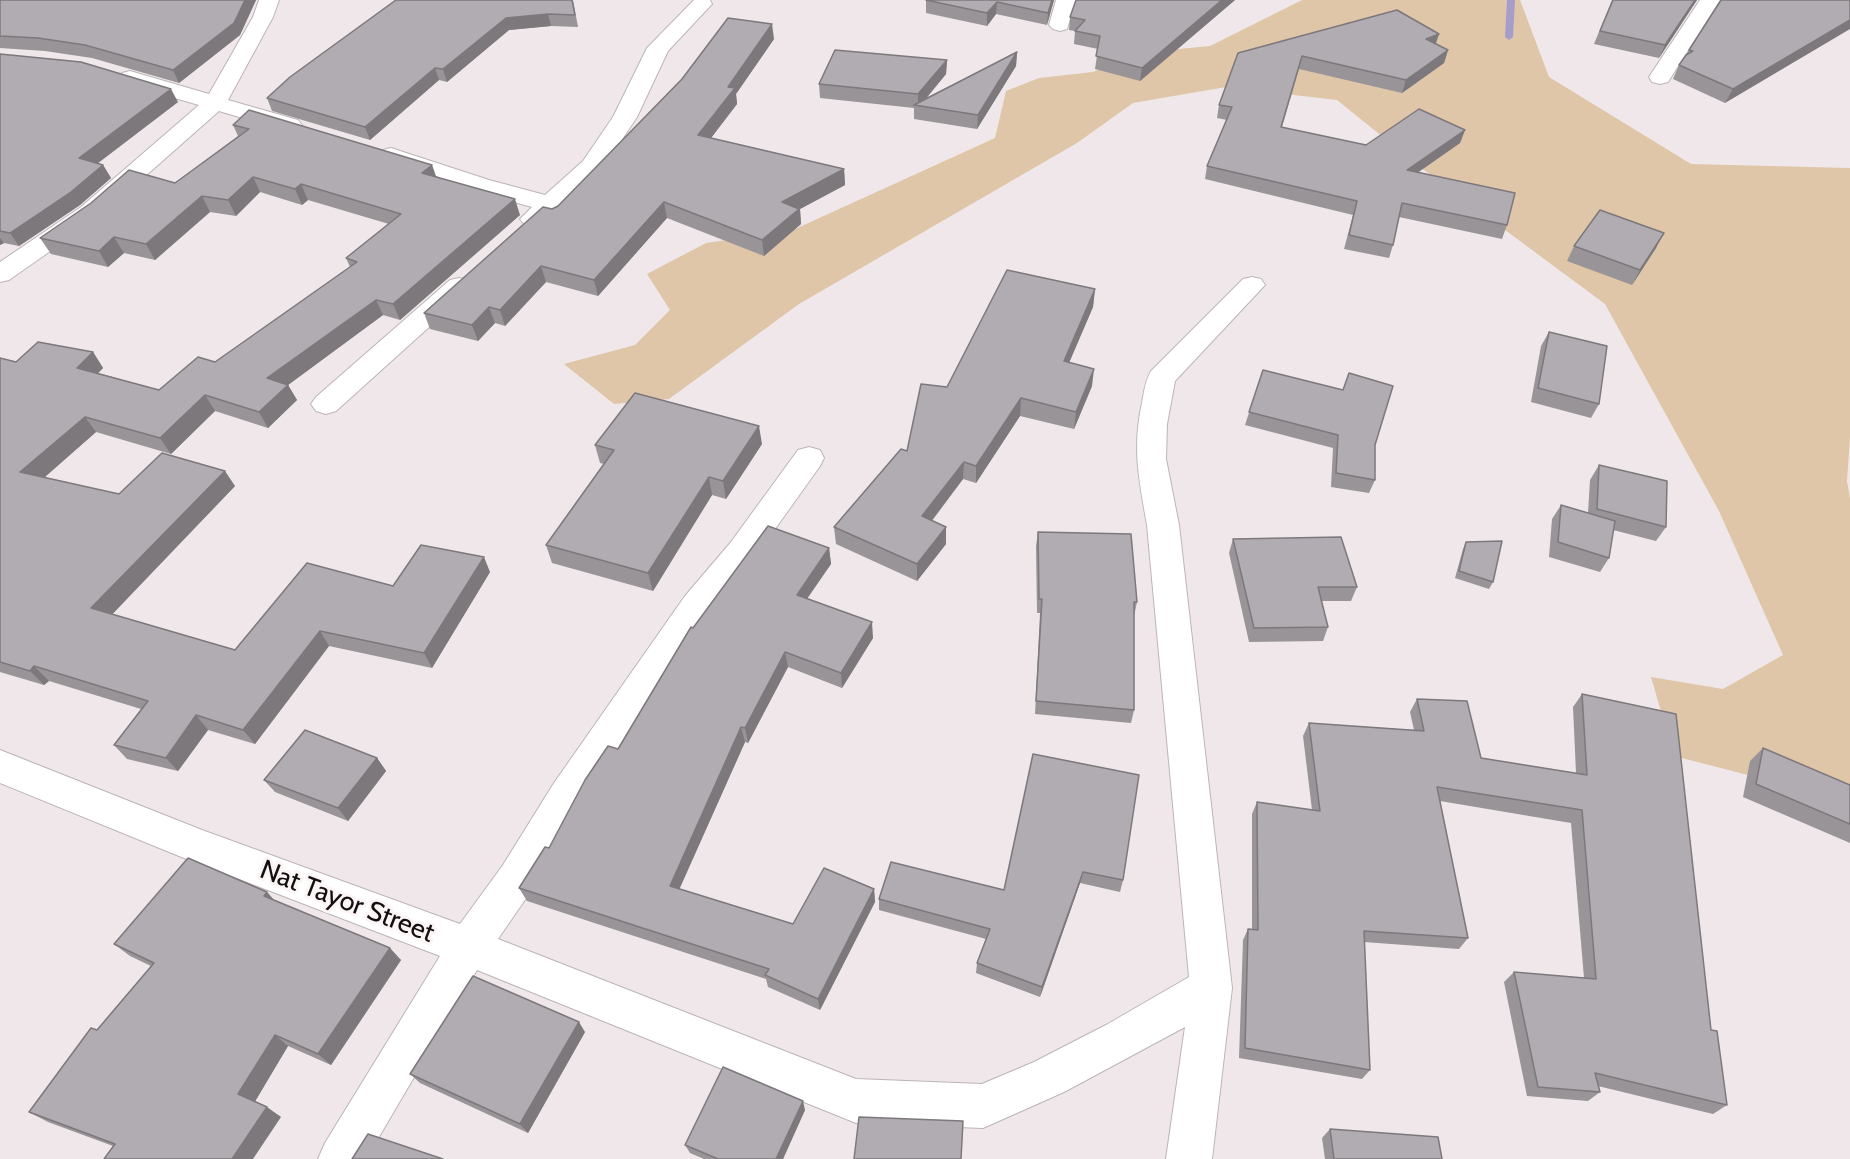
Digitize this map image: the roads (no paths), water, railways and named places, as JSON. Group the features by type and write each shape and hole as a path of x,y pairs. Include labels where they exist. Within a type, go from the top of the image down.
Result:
{"street":[{"path":"0,274 90,212 215,103 263,17 269,0"},
{"path":"1060,25 1066,0"},
{"path":"1660,77 1710,0"},
{"path":"516,235 591,166 625,117 658,48 702,4"},
{"path":"114,74 309,130"},
{"path":"366,148 480,185 550,204"},
{"path":"326,404 481,266"},
{"path":"1189,1159 1211,988 1196,819 1163,525 1150,459 1152,424 1161,378 1252,285"},
{"path":"341,1159 468,947 517,878 567,795 690,614 742,551 810,458"},
{"name":"Nat Tayor Street","path":"5,776 468,947 694,1039 855,1101 983,1106 1049,1077 1121,1040 1211,988"}],"waterway":[{"path":"1509,37 1511,0"}]}
